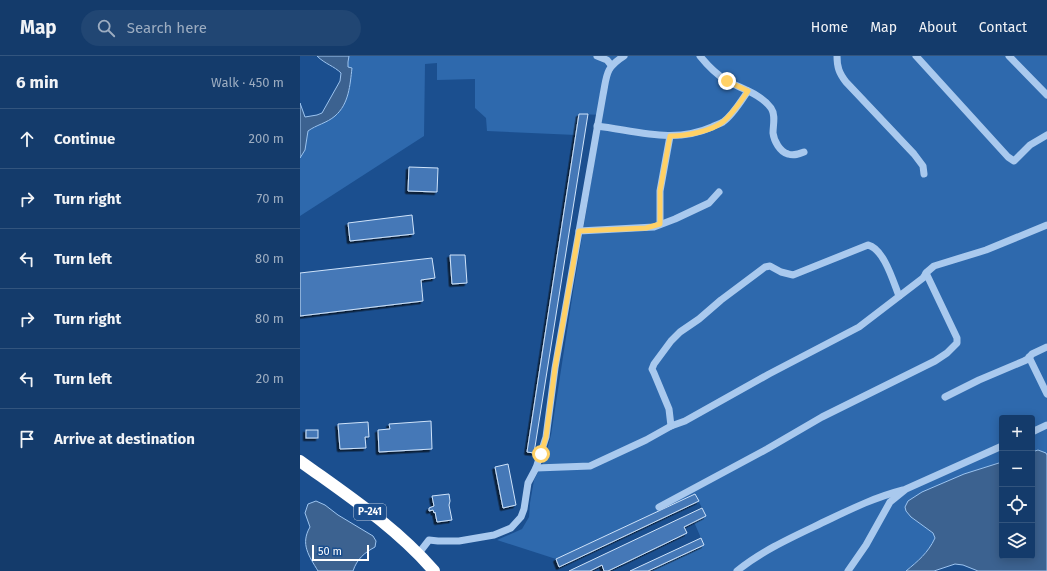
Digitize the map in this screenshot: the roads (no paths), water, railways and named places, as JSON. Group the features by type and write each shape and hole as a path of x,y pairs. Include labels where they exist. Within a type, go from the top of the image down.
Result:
{"highway":[{"name":"Р-241","path":"300,461 372,513 418,553 434,571"}],"street":[{"path":"597,56 607,60 611,65"},
{"path":"418,553 429,540 459,541 485,537 511,528 521,517 524,509 528,483 536,468 546,437 555,368 604,88 609,68 624,56"},
{"path":"700,56 714,71 727,81 748,91 762,100 773,110 774,136 782,151 794,155 804,152"},
{"path":"837,56 839,71 846,82 914,154 923,166 924,174"},
{"path":"916,56 1014,162 1030,145 1047,135"},
{"path":"1009,56 1047,95"},
{"path":"597,126 670,136 689,135 723,122 732,113 748,91"},
{"path":"660,224 660,191 670,136"},
{"path":"579,231 646,228 660,224 709,203 719,192"},
{"path":"536,468 590,466 640,443 672,426 685,421 769,374 859,327 923,278 934,266 986,250 1047,225"},
{"path":"672,426 669,409 652,369 654,364 671,341 680,332 765,267 770,266 781,272 793,275 868,245 872,246 878,251 899,296"},
{"path":"659,507 767,449 822,417 935,361 947,353 957,343 957,338 926,273"},
{"path":"945,397 979,380 1024,361 1032,354 1047,347"},
{"path":"1029,357 1047,394"},
{"path":"1035,431 1047,425"},
{"path":"737,571 748,562 782,542 880,496 906,489 999,447"},
{"path":"848,571 866,545 890,502 906,489"}]}
